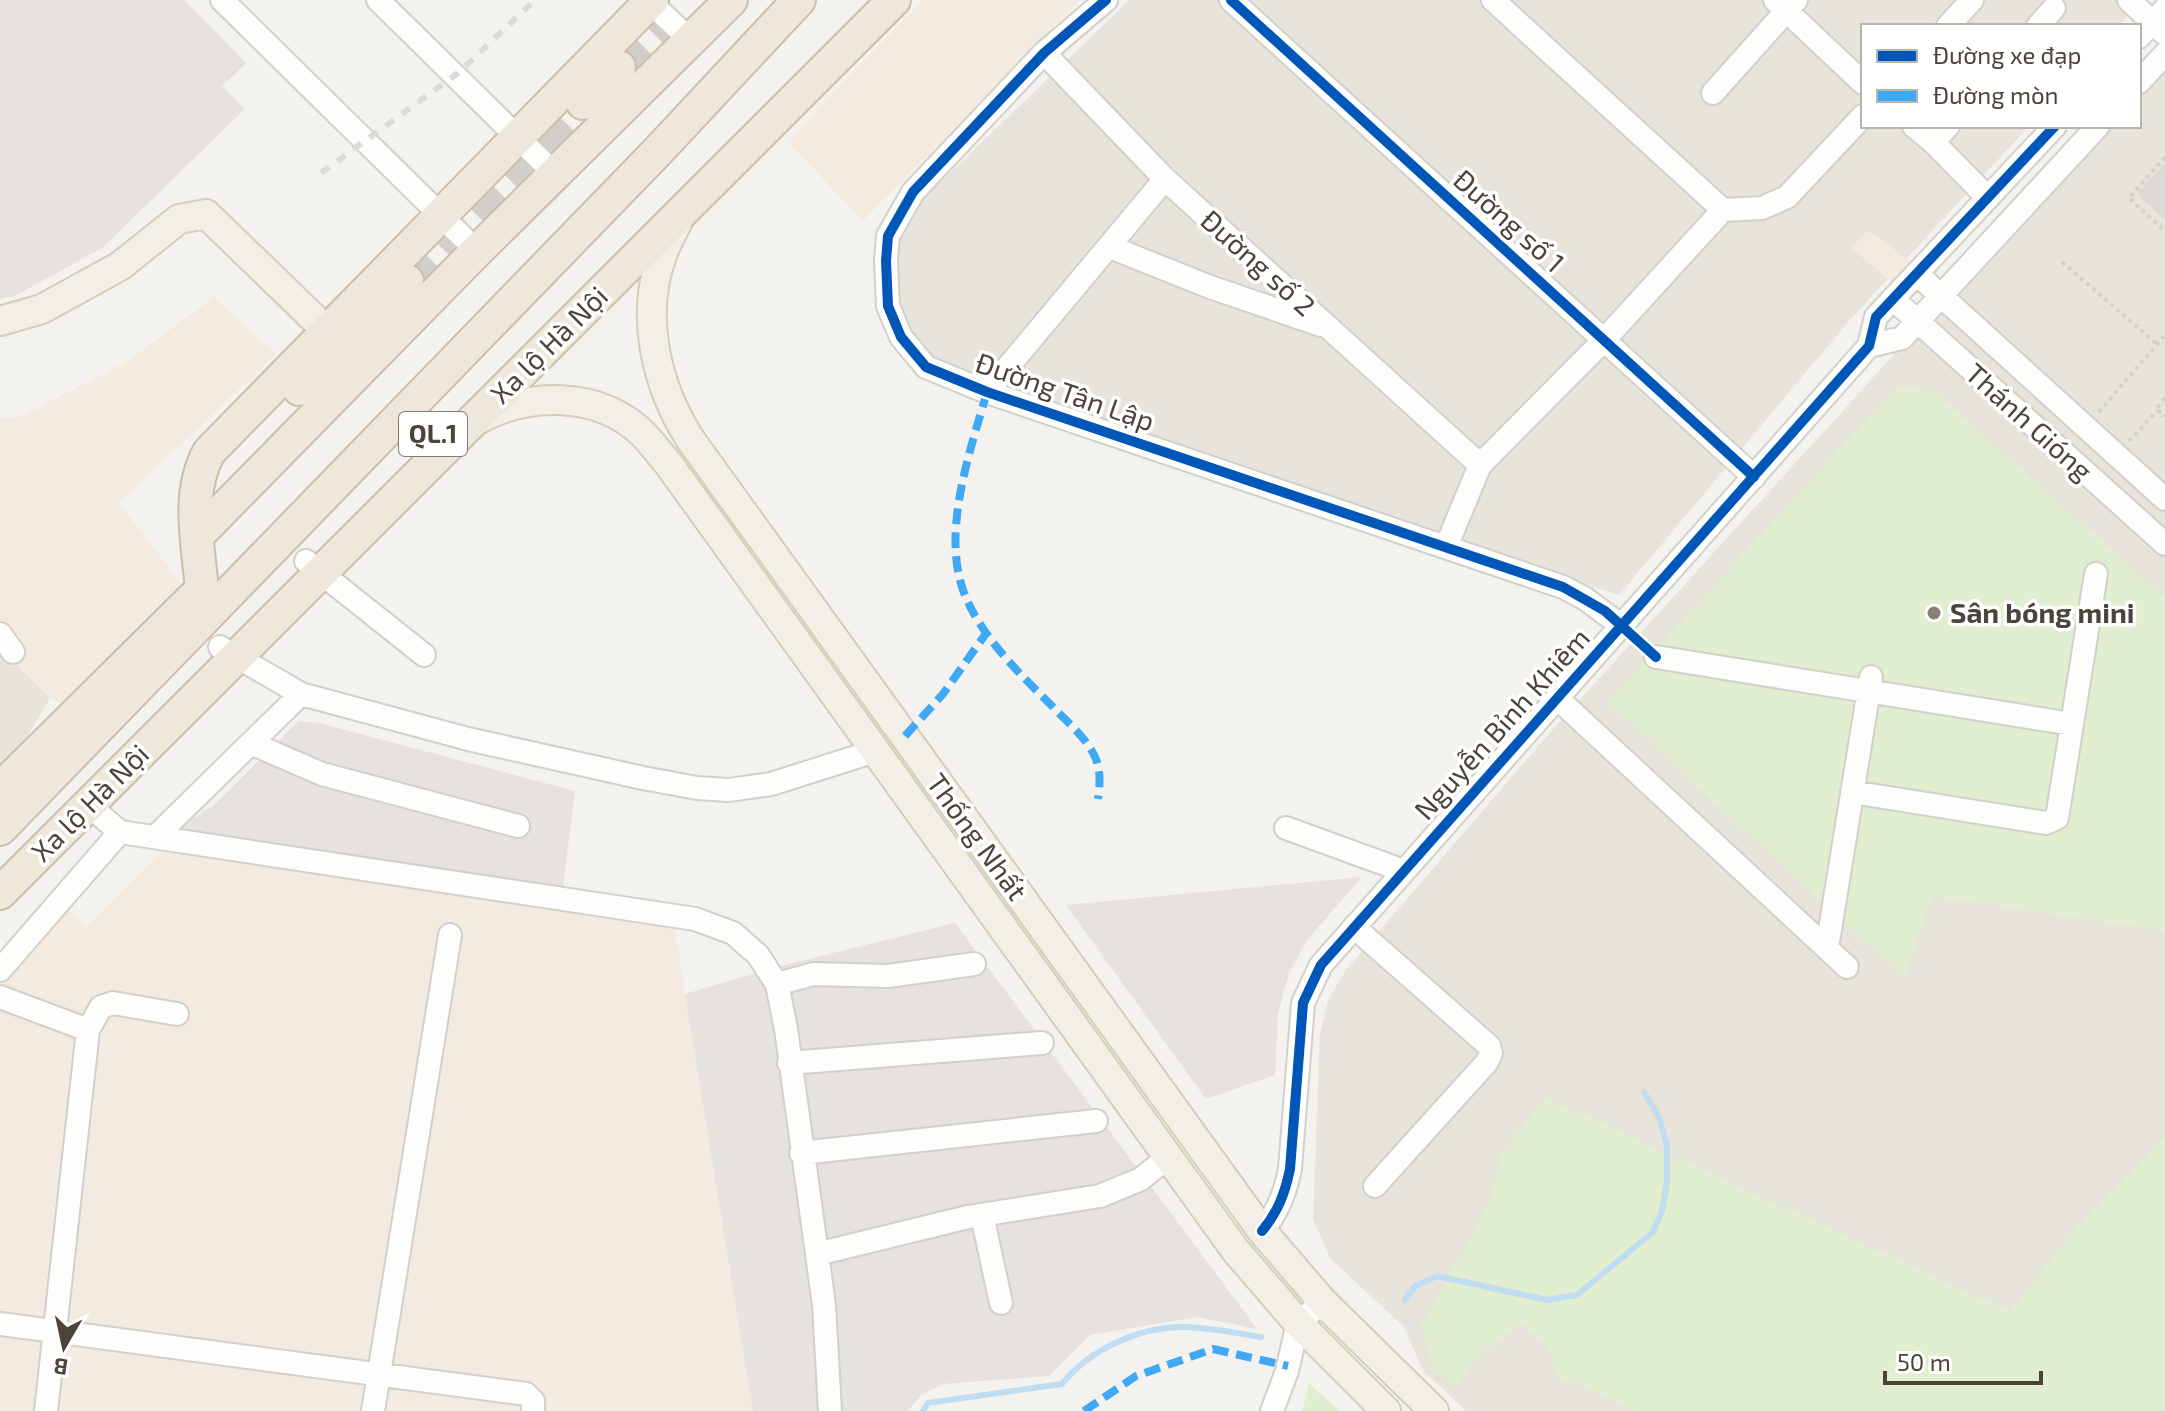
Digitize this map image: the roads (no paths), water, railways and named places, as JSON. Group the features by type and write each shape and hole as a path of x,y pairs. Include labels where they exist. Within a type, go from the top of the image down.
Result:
{"highway":[{"path":"198,535 477,251 731,0"},
{"name":"Xa lộ Hà Nội","path":"0,789 209,598 658,151 799,0"},
{"name":"Xa lộ Hà Nội","path":"314,567 464,429 576,304 684,209 833,47 866,0"},
{"name":"Xa lộ Hà Nội","path":"0,893 82,799 833,47 894,0"},
{"path":"209,598 194,495 198,471 209,452 650,1"},
{"path":"583,103 619,67"},
{"path":"194,495 407,281"},
{"name":"Xa lộ Hà Nội","path":"0,829 209,598"},
{"name":"Xa lộ Hà Nội","path":"0,868 82,799"}],"main road":[{"name":"Thống Nhất","path":"684,209 663,252 656,276 651,324 658,373 677,418 690,439 1262,1231 1323,1302 1434,1411"},
{"path":"0,321 42,309 120,266 179,219 206,214 326,330"},
{"name":"Thống Nhất","path":"464,429 480,418 515,403 573,400 626,421 642,433 667,462 1236,1251 1298,1323 1386,1411"},
{"path":"667,462 690,439"},
{"path":"1236,1251 1262,1231"}],"street":[{"path":"222,0 477,251"},
{"path":"378,0 556,175"},
{"name":"Đường Tân Lập","path":"1106,0 1044,53 913,192 888,236 888,306 901,337 926,367 987,392 1563,587 1584,598 1622,626"},
{"name":"Đường số 1","path":"1231,0 1754,477"},
{"path":"1493,0 1723,210"},
{"path":"1950,24 1972,0"},
{"path":"2129,0 2155,26"},
{"path":"650,1 690,40"},
{"path":"1713,93 1786,4 1861,81"},
{"path":"2040,24 2054,8"},
{"name":"Đường số 2","path":"1044,53 1165,179 1480,465"},
{"path":"2141,80 2165,54"},
{"path":"1446,547 1480,465 1604,340 1723,210 1762,208 1787,197 1861,118"},
{"path":"1920,128 1940,134 1988,198"},
{"name":"Nguyễn Bỉnh Khiêm","path":"1262,1231 1286,1193 1303,1003 1321,965 1869,346 1876,317 2053,128"},
{"path":"1869,346 1902,338 2096,128"},
{"path":"987,392 1165,179"},
{"path":"1110,247 1210,287 1330,328"},
{"name":"Thánh Gióng","path":"1917,274 2165,499"},
{"name":"Thánh Gióng","path":"1893,299 2165,544"},
{"path":"314,567 424,655"},
{"path":"1852,792 2053,822 2057,818 2078,711 2096,574"},
{"path":"228,652 301,694 468,739 697,788 729,790 771,784 875,751"},
{"path":"1656,657 2078,711"},
{"path":"1827,948 1870,684"},
{"path":"155,837 301,694"},
{"path":"1557,698 1847,967"},
{"path":"253,744 322,774 518,826"},
{"path":"82,799 120,832 695,919 733,933 758,955 777,984 824,1305 830,1411"},
{"path":"1286,828 1404,871"},
{"path":"0,970 120,832"},
{"path":"1354,927 1489,1046 1491,1053 1487,1062 1375,1186"},
{"path":"373,1411 450,935"},
{"path":"777,984 813,974 888,976 974,964"},
{"path":"0,997 88,1030"},
{"path":"46,1411 88,1030 101,1007 113,1003 177,1014"},
{"path":"789,1063 1042,1043"},
{"path":"801,1153 1096,1121"},
{"path":"817,1254 982,1215 1100,1196 1141,1179 1168,1157"},
{"path":"982,1215 1001,1303"},
{"path":"1272,1411 1287,1371 1298,1323 1323,1302"},
{"path":"0,1324 526,1394 533,1401 533,1411"}],"waterway":[{"path":"1405,1300 1415,1286 1437,1276 1547,1300 1577,1295 1653,1232 1662,1211 1667,1183 1667,1145 1659,1117 1644,1092"},
{"path":"923,1411 928,1403 1062,1384 1102,1350 1134,1335 1151,1331 1185,1327 1261,1337"}],"tunnel":[{"path":"619,67 687,0"},
{"path":"407,281 583,103"}],"railway":[{"path":"321,173 458,73 535,0"}],"place":[{"name":"Sân bóng mini","path":"1934,613"}]}
